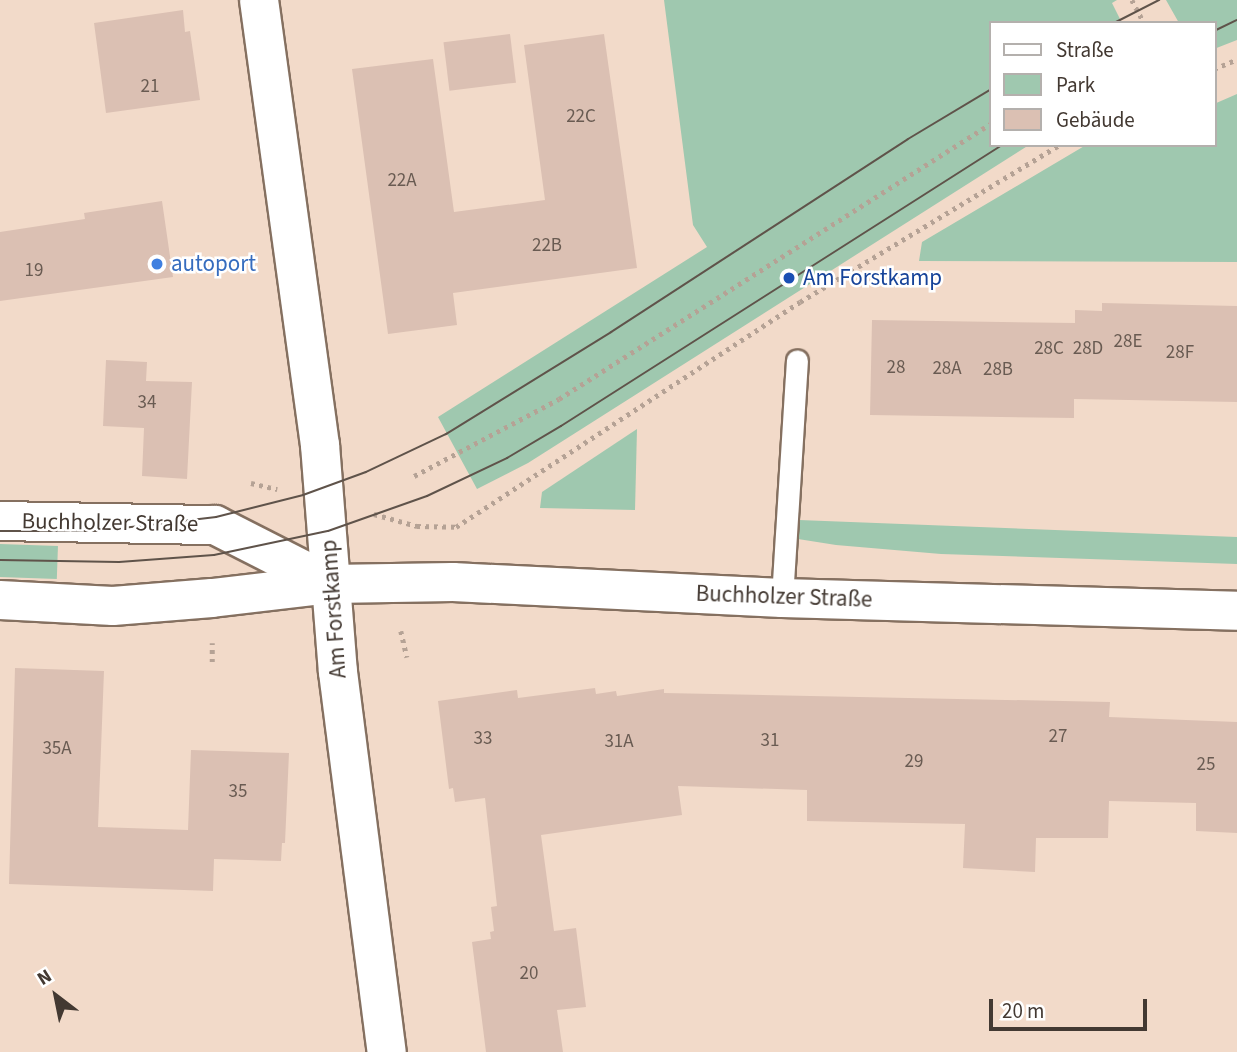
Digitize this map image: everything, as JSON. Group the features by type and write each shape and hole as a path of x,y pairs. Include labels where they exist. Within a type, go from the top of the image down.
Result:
{"main road":[{"name":"Am Forstkamp","path":"259,0 320,445 338,672 387,1052"},
{"name":"Buchholzer Straße","path":"0,521 215,526 331,584"},
{"name":"Buchholzer Straße","path":"0,600 113,606 331,584 453,582 782,598 1237,611"}],"lane":[{"path":"782,598 797,360"}],"path":[{"path":"1132,0 1143,21"},
{"path":"1216,68 1237,59"},
{"path":"414,476 559,399 988,125"},
{"path":"456,527 800,302 1056,147"},
{"path":"212,637 212,662"}],"green space":[{"path":"664,0 1117,0 1112,3 1121,21 988,21 988,147 1026,147 528,463 477,489 438,417 707,247 693,225"},
{"path":"1166,0 1237,0 1237,40 1216,48 1216,21 1178,21"},
{"path":"1237,94 1237,262 919,261 922,242 1083,147 1216,147 1216,103"},
{"path":"637,429 635,510 540,508 542,492"},
{"path":"799,520 1237,537 1237,564 941,554 836,545 798,539"},
{"path":"0,544 58,546 57,579 0,577"}],"building":[{"path":"183,10 185,32 190,31 200,100 106,113 94,23"},
{"path":"510,34 516,83 449,91 443,42"},
{"path":"604,34 637,268 453,293 457,325 388,334 352,69 433,59 454,212 545,200 524,45"},
{"path":"162,201 173,277 0,301 0,232 85,219 84,213"},
{"path":"1102,303 1237,306 1237,402 1074,399 1074,418 870,415 872,320 1075,323 1075,310 1102,311"},
{"path":"106,360 147,362 146,381 192,382 187,479 142,476 144,428 103,426"},
{"path":"15,668 104,671 98,827 188,830 191,750 289,753 285,843 282,843 281,861 214,859 213,891 9,884"},
{"path":"595,688 596,694 616,691 617,696 664,689 664,693 1110,702 1109,717 1237,722 1237,833 1196,831 1196,803 1109,801 1108,838 1036,838 1035,872 963,868 965,824 807,821 807,790 678,786 682,815 541,835 554,931 576,928 586,1007 557,1010 563,1052 486,1052 472,942 491,939 490,932 494,931 491,907 497,906 485,798 455,802 453,788 449,789 438,701 517,690 518,698"}],"tram line":[{"path":"1118,21 1159,0"},
{"path":"1216,30 1237,20"},
{"path":"0,531 97,531 216,517 303,495 366,472 446,434 611,332 908,139 988,91"},
{"path":"0,560 119,562 214,555 328,531 427,496 507,458 561,426 999,147"}],"place":[{"name":"autoport","path":"157,264"},
{"name":"Am Forstkamp","path":"789,278"}]}
